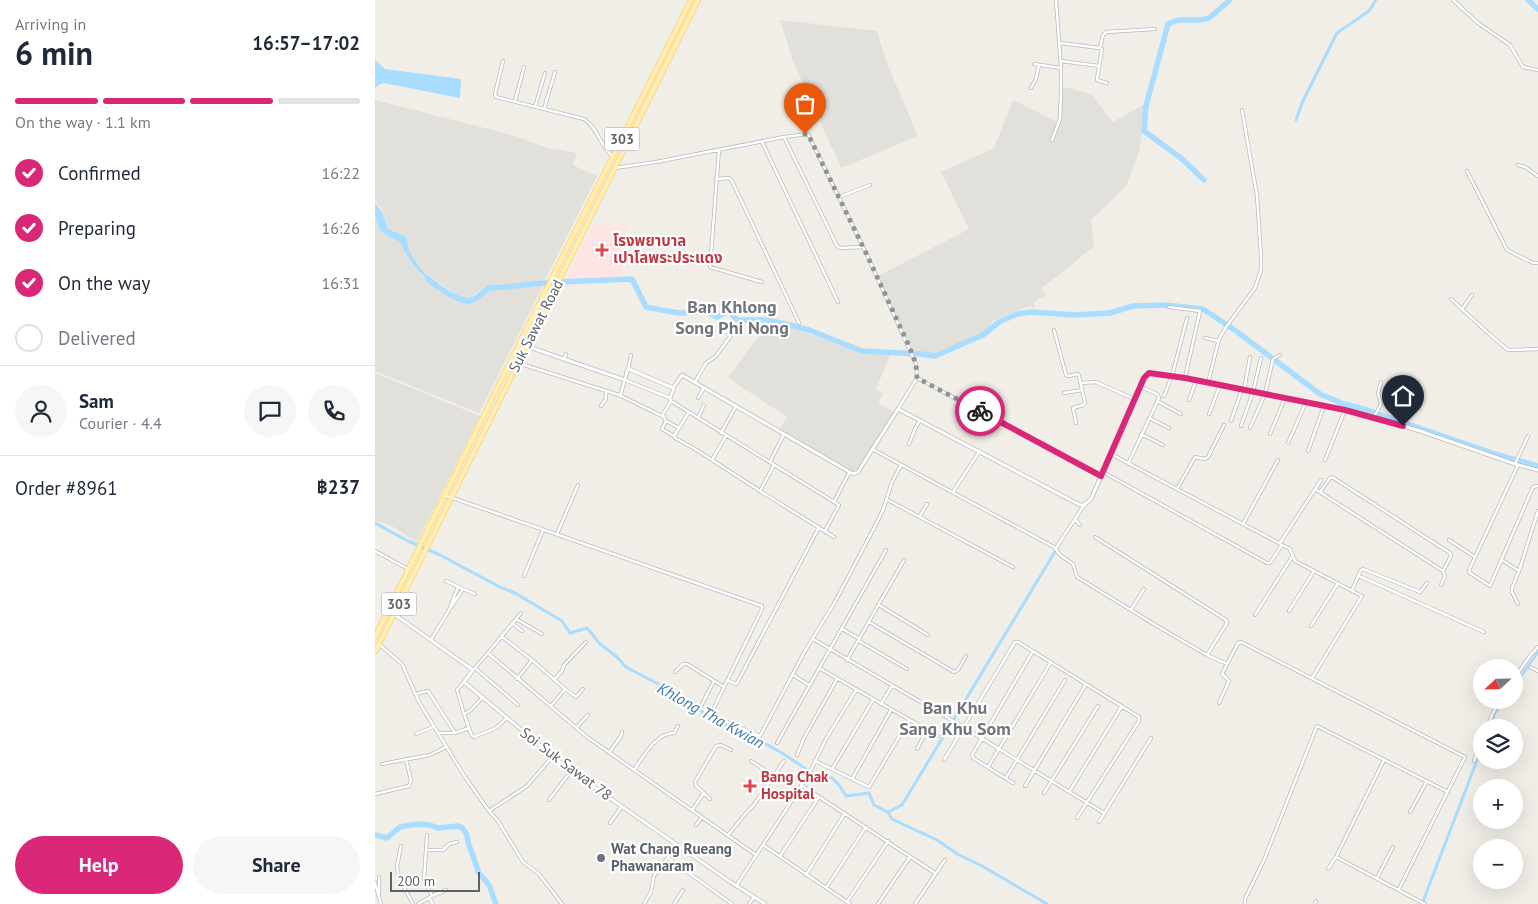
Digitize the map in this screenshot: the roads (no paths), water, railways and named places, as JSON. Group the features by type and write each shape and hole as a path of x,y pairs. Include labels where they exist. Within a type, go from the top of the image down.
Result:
{"main road":[{"name":"Suk Sawat Road","path":"376,636 691,0"},
{"name":"Suk Sawat Road","path":"375,652 698,0"},
{"path":"376,636 377,639 382,638"}],"street":[{"path":"1052,140 1060,119 1061,61 1056,0"},
{"path":"1453,0 1483,28 1510,45 1523,67 1538,70"},
{"path":"1107,83 1097,80 1103,35 1106,32 1155,29"},
{"path":"1060,43 1100,48"},
{"path":"503,61 495,94 496,97 584,119 594,129 607,152 613,157"},
{"path":"1061,61 1099,66"},
{"path":"1033,64 1061,68"},
{"path":"1031,88 1036,79 1039,65"},
{"path":"515,102 524,67"},
{"path":"544,109 555,72"},
{"path":"535,107 545,73"},
{"path":"1208,382 1218,341 1229,322 1255,288 1259,279 1261,265 1257,196 1242,110"},
{"path":"615,168 808,134 910,348 917,369 917,378 858,472 853,474 682,375 673,388 663,415"},
{"path":"784,137 837,246 840,248 863,247"},
{"path":"762,142 838,302"},
{"path":"719,150 709,267 762,282"},
{"path":"1519,165 1538,176"},
{"path":"1467,172 1507,250 1533,263 1538,263"},
{"path":"716,179 729,178 732,181 799,323"},
{"path":"839,197 870,185"},
{"path":"1462,309 1472,295"},
{"path":"1451,299 1508,350 1538,349"},
{"path":"1169,307 1200,311 1185,378"},
{"path":"1164,396 1173,376 1187,318"},
{"path":"695,382 706,363 716,356 732,334 736,330 742,330"},
{"path":"1054,330 1066,375 1078,374 1081,383 1084,404 1073,408 1076,423"},
{"path":"1205,338 1218,341"},
{"path":"526,346 625,380 670,400 845,509"},
{"path":"564,359 566,354"},
{"path":"620,396 631,355"},
{"path":"1251,428 1265,394 1273,359 1280,355"},
{"path":"1231,421 1243,389 1251,357"},
{"path":"1241,426 1253,392 1261,358"},
{"path":"517,363 620,396 663,415 667,421 679,428"},
{"path":"627,370 673,388"},
{"path":"1056,548 1091,499 1144,378 1149,373 1208,382 1404,423 1538,470"},
{"path":"917,378 1101,476"},
{"path":"1189,400 1197,380"},
{"path":"1081,383 1096,382 1136,400"},
{"path":"1374,416 1381,404 1378,393 1381,382"},
{"path":"1209,414 1220,385"},
{"path":"1128,464 1159,398 1159,395 1141,387"},
{"path":"698,398 704,388"},
{"path":"1064,392 1082,390"},
{"path":"601,406 606,399 606,391"},
{"path":"1270,434 1285,398"},
{"path":"1157,401 1181,414"},
{"path":"1288,443 1305,402"},
{"path":"698,418 704,405"},
{"path":"721,433 737,406"},
{"path":"1308,451 1324,406"},
{"path":"898,409 1072,501 1085,505"},
{"path":"1325,460 1345,410"},
{"path":"674,436 689,412"},
{"path":"1403,414 1404,423"},
{"path":"1149,418 1169,428"},
{"path":"909,444 920,420"},
{"path":"667,421 662,430 834,537"},
{"path":"1177,489 1195,457 1205,459 1208,457 1224,425"},
{"path":"769,462 784,434"},
{"path":"1141,434 1163,445"},
{"path":"712,460 726,436"},
{"path":"1528,436 1469,571 1490,586 1533,487 1538,486"},
{"path":"872,449 1056,548 1059,554 1073,564 1077,577 1227,664"},
{"path":"953,492 979,452"},
{"path":"1111,454 1281,544 1291,550 1295,561 1362,596 1312,678"},
{"path":"1243,524 1278,460"},
{"path":"694,704 759,736 864,547 883,510 901,464"},
{"path":"760,491 774,466"},
{"path":"1103,472 1267,564 1270,563 1321,480"},
{"path":"834,502 849,473"},
{"path":"1320,492 1329,478 1332,477 1397,517 1450,553 1451,556 1443,571"},
{"path":"557,534 578,485"},
{"path":"1315,489 1443,571 1445,576 1441,585"},
{"path":"445,495 762,606 711,714"},
{"path":"886,499 1013,567"},
{"path":"920,516 927,504"},
{"path":"825,531 839,505"},
{"path":"1517,604 1512,590 1538,511"},
{"path":"1075,520 1080,525"},
{"path":"727,680 737,683 819,527"},
{"path":"524,576 543,530"},
{"path":"1095,537 1227,620 1227,623 1207,654"},
{"path":"1449,540 1475,557"},
{"path":"777,743 886,550"},
{"path":"375,551 408,569"},
{"path":"1255,615 1293,556"},
{"path":"847,660 904,560"},
{"path":"1502,560 1519,571"},
{"path":"1352,590 1363,569 1420,592 1427,583"},
{"path":"1289,611 1315,570"},
{"path":"1359,576 1484,632"},
{"path":"446,581 475,594"},
{"path":"1311,626 1339,583"},
{"path":"449,610 457,586"},
{"path":"431,640 463,589"},
{"path":"1131,610 1144,589"},
{"path":"879,605 928,635"},
{"path":"507,718 496,728 474,737 471,735 457,690 521,612"},
{"path":"394,613 474,669 518,705"},
{"path":"516,618 542,634"},
{"path":"869,622 954,672 958,670 966,656"},
{"path":"512,623 521,631"},
{"path":"842,628 907,669"},
{"path":"501,636 576,697 583,689"},
{"path":"813,639 955,722 1104,813"},
{"path":"554,680 562,671 563,665 586,642"},
{"path":"944,760 1015,642 1018,642 1139,717 1139,721 1077,818"},
{"path":"1219,703 1229,682 1222,675 1238,642 1241,642 1465,757 1399,889"},
{"path":"379,644 402,664 415,694 446,747 523,862 539,874 562,904"},
{"path":"1523,666 1538,647"},
{"path":"1013,783 971,756 1033,651"},
{"path":"487,654 609,753 756,855"},
{"path":"517,680 532,660"},
{"path":"988,767 1051,662"},
{"path":"675,672 683,664 687,664 724,687"},
{"path":"1530,667 1538,671"},
{"path":"819,668 938,736"},
{"path":"793,675 810,685"},
{"path":"797,755 804,738 837,679"},
{"path":"1006,778 1065,680"},
{"name":"Soi Suk Sawat 78","path":"464,682 571,771 736,886 765,904"},
{"path":"700,708 714,682"},
{"path":"1025,786 1086,684"},
{"path":"881,704 892,686"},
{"path":"551,706 565,689"},
{"path":"736,886 808,776 826,739 856,690"},
{"path":"415,694 428,691 455,733"},
{"path":"464,714 471,710 483,697"},
{"path":"833,769 873,700"},
{"path":"1044,793 1098,706"},
{"path":"1069,792 1122,706"},
{"path":"852,779 891,710"},
{"path":"576,728 588,714"},
{"path":"815,761 870,787 909,720"},
{"path":"634,770 655,743 667,733 674,733 678,726"},
{"path":"1245,904 1245,899 1264,860 1316,727 1319,726 1448,792"},
{"path":"416,734 434,727"},
{"path":"438,733 455,733 469,728"},
{"path":"917,750 927,730"},
{"path":"609,753 622,732"},
{"path":"1099,822 1151,738"},
{"path":"711,799 696,786 695,782 716,746 721,745 731,750"},
{"path":"382,764 430,755 446,747"},
{"path":"489,811 527,786 553,756"},
{"path":"375,794 409,786 411,781 407,760"},
{"path":"1328,869 1336,857 1384,760"},
{"path":"751,761 774,776"},
{"path":"728,835 753,806 784,761"},
{"path":"549,800 571,771"},
{"path":"1411,812 1427,781"},
{"path":"801,786 935,873"},
{"path":"692,810 704,793"},
{"path":"780,856 819,797"},
{"path":"610,824 623,806"},
{"path":"805,875 845,813"},
{"path":"696,825 702,817"},
{"path":"826,888 866,827"},
{"path":"427,835 424,879 433,904"},
{"path":"763,845 849,903 888,841"},
{"path":"426,850 443,850 449,844 457,842"},
{"path":"644,904 652,889 654,876 677,845"},
{"path":"401,846 397,866 399,878 413,904"},
{"path":"1377,878 1393,848"},
{"path":"878,904 910,857"},
{"path":"1336,857 1425,904"},
{"path":"668,858 730,904"},
{"path":"915,904 945,860"},
{"path":"378,893 379,877"},
{"path":"375,883 381,904"},
{"path":"418,904 446,890"},
{"path":"674,904 683,890"},
{"path":"749,904 754,897"}],"water":[{"path":"375,60 385,69 461,79 460,98 383,83 375,89"},
{"path":"375,204 382,212 388,229 405,236 412,256 424,273 433,279 433,285 414,265 400,242 380,231 375,217"}],"waterway":[{"path":"1204,180 1181,158 1144,131 1146,106 1168,24 1178,20 1209,18 1230,0"},
{"path":"1296,120 1302,103 1337,33 1369,11 1376,0"},
{"path":"1528,0 1538,9"},
{"path":"428,279 452,296 468,301 474,300 487,289 492,288 553,282 632,279 646,307 681,313 702,310 717,317 729,311 737,320 767,320 790,325 809,330 862,351 935,356 983,335 999,322 1017,314 1031,312 1075,315 1110,313 1133,306 1165,305 1203,309 1236,331 1320,394 1344,404 1367,410 1498,455 1538,466"},
{"name":"Khlong Tha Kwian","path":"375,523 515,593 562,621 570,633 587,628 599,643 626,667 664,687 688,704 782,753 820,778 832,778 846,796 869,793 874,805 888,812 892,819 937,840 959,855 982,866 1047,904"},
{"path":"888,812 902,805 1056,550"},
{"path":"1523,673 1538,652"},
{"path":"1493,719 1498,709"},
{"path":"1422,904 1474,769"},
{"path":"375,835 387,838 400,827 417,824 438,828 458,826 462,828 466,833 479,873 489,885 496,904"}],"place":[{"name":"โรงพยาบาล เปาโลพระประแดง","path":"602,250"},
{"name":"Bang Chak Hospital","path":"750,786"},
{"name":"Wat Chang Rueang Phawanaram","path":"601,858"}],"district":[{"name":"Ban Khlong Song Phi Nong","path":"732,317"},
{"name":"Ban Khu Sang Khu Som","path":"955,718"}]}
